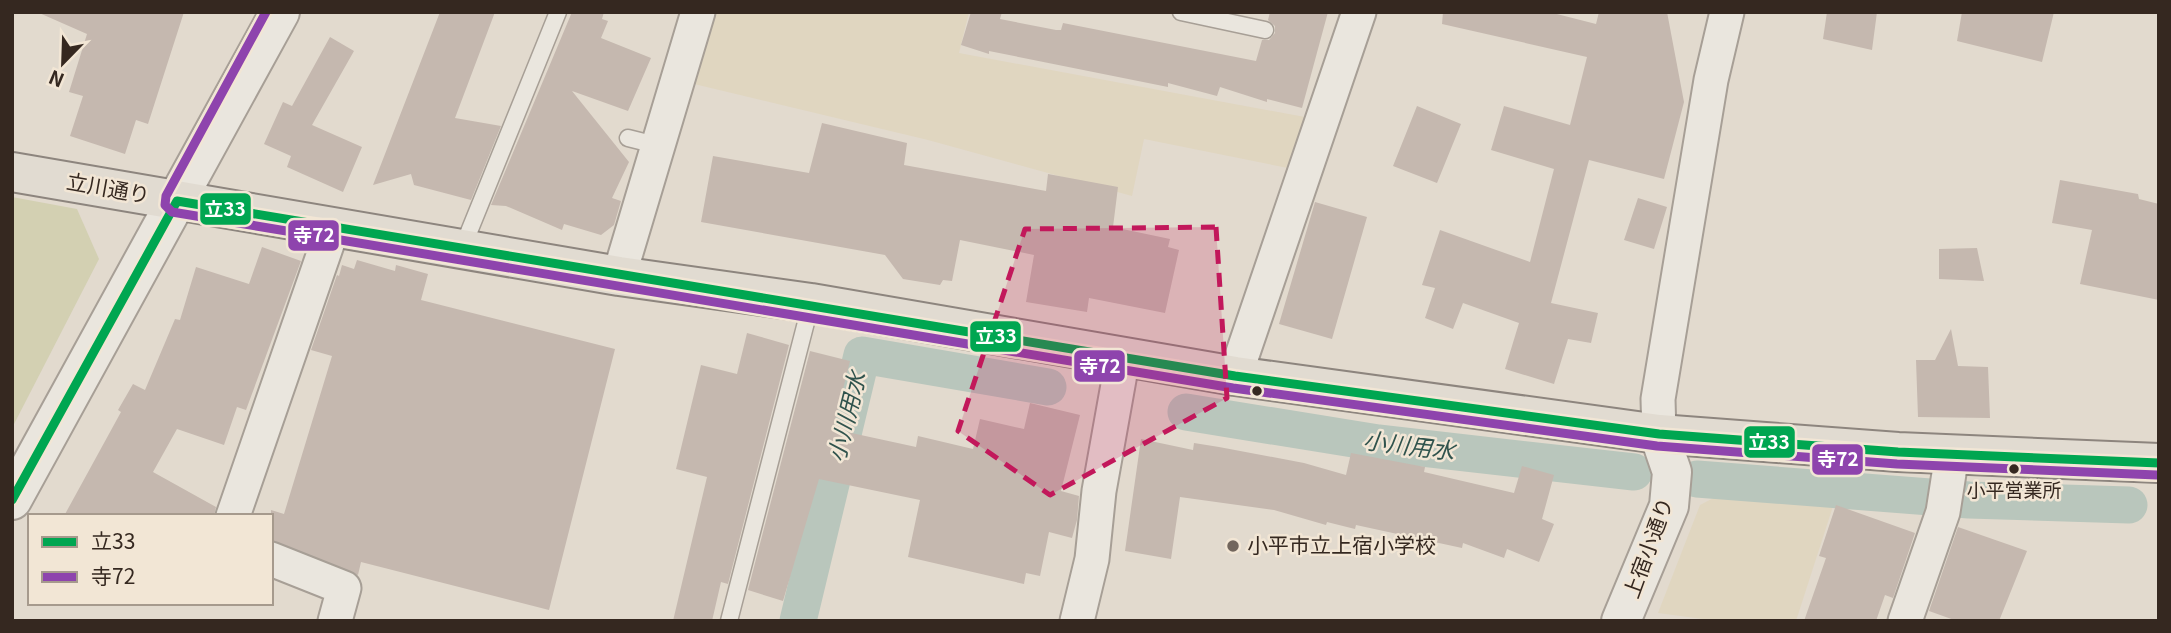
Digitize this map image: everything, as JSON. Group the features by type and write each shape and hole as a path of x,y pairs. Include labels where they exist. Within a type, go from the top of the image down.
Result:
{"main road":[{"name":"立川通り","path":"12,172 619,276 811,303 1236,376 1660,434 1947,484 2158,469"}],"street":[{"path":"12,500 280,12"},
{"path":"619,276 642,141 698,12"},
{"path":"1236,376 1359,12"},
{"path":"1660,434 1658,399 1711,79 1727,12"},
{"path":"234,514 333,227"},
{"path":"1077,621 1092,559 1099,491 1123,357"},
{"name":"上宿小通り","path":"1621,621 1669,506 1672,472 1660,434"},
{"path":"1905,621 1947,484"},
{"path":"273,560 344,588 335,621"}],"lane":[{"path":"462,249 558,12"},
{"path":"1181,12 1265,30"},
{"path":"729,621 811,303"}],"highlighted area":[{"path":"1216,227 1227,398 1050,495 958,431 1025,229"}],"shaded area":[{"path":"712,12 969,12 959,53 1305,117 1288,168 1144,139 1132,196 928,140 690,83"},
{"path":"12,197 77,209 99,259 12,428"},
{"path":"1723,493 1836,497 1796,621 1718,621 1658,613 1700,505"}],"building":[{"path":"37,12 184,12 148,124 136,120 125,154 70,136 83,96 69,92 87,34"},
{"path":"440,12 495,12 455,118 501,126 471,200 414,185 411,174 373,185"},
{"path":"572,12 604,12 602,19 608,21 601,38 651,58 628,111 572,91 629,162 612,198 621,201 614,225 601,235 564,224 562,230 506,206 491,205"},
{"path":"971,12 1002,12 1000,19 1056,30 1061,30 1063,23 1256,61 1262,40 1269,40 1275,33 1275,26 1268,20 1270,12 1328,12 1302,108 1267,99 1267,102 1220,87 1217,96 1168,83 1168,87 989,51 989,54 961,45"},
{"path":"1443,12 1549,12 1596,24 1599,12 1667,12 1684,102 1664,179 1589,160 1551,303 1598,313 1591,343 1568,339 1554,384 1505,369 1519,323 1463,303 1453,329 1425,318 1435,288 1422,285 1440,230 1530,262 1554,169 1491,150 1504,106 1570,125 1587,57 1442,24"},
{"path":"1827,12 1877,12 1872,50 1823,39"},
{"path":"1962,12 2054,12 2042,62 1957,41"},
{"path":"330,37 354,51 312,125 362,147 343,192 287,167 291,156 264,144 283,102 292,106"},
{"path":"1417,106 1461,124 1437,183 1393,166"},
{"path":"822,123 907,143 904,165 1046,191 1048,174 1118,187 1113,227 1170,239 1168,247 1179,250 1165,313 1089,298 1087,312 1026,302 1034,255 960,240 952,281 943,280 940,285 903,279 885,255 701,222 713,156 809,173"},
{"path":"2060,180 2138,194 2139,199 2159,204 2159,300 2080,284 2092,230 2052,223"},
{"path":"1638,198 1667,207 1654,249 1624,240"},
{"path":"1315,202 1367,217 1332,339 1279,324"},
{"path":"262,247 301,261 246,410 237,407 224,445 177,429 153,472 216,507 214,514 65,514 121,412 118,410 133,384 145,390 175,319 180,320 196,267 249,284"},
{"path":"1977,248 1984,281 1939,279 1939,249"},
{"path":"357,260 395,271 396,265 428,274 421,300 615,349 549,610 361,562 358,575 273,541 271,510 284,514 332,356 311,350 342,265 354,269"},
{"path":"1951,329 1958,366 1988,367 1990,418 1918,417 1916,360 1935,360"},
{"path":"747,333 789,345 728,584 721,582 712,621 673,621 707,477 676,469 701,365 737,374"},
{"path":"810,351 850,361 833,429 916,447 918,436 973,449 980,419 1024,429 1030,403 1080,415 1061,491 1079,496 1072,538 1049,532 1040,576 1026,573 1024,584 908,557 920,500 819,479 783,601 748,590"},
{"path":"1141,439 1193,450 1194,443 1219,447 1304,463 1346,475 1351,453 1425,467 1424,472 1514,493 1522,466 1554,475 1542,519 1554,524 1539,562 1507,549 1504,558 1463,543 1462,548 1356,525 1355,529 1327,522 1326,525 1274,510 1180,497 1171,559 1125,551"},
{"path":"1836,505 1915,533 1893,598 1885,595 1876,621 1804,621 1826,558 1819,556"},
{"path":"1958,527 2027,551 1999,621 1957,621 1929,611"}],"waterway":[{"name":"小川用水","path":"798,621 862,355 1048,387"},
{"name":"小川用水","path":"1186,412 1378,443 1634,472"},
{"name":"小川用水","path":"1697,479 1969,500 2129,505"}],"transit line":[{"name":"寺72","path":"266,12 166,196 165,205 172,212 1233,388 1657,446 1897,464 2157,475"},
{"name":"立33","path":"12,500 177,201 1235,376 1659,434 1898,452 2159,463"}],"place":[{"name":"小平営業所","path":"2014,469"},
{"name":"小平市立上宿小学校","path":"1233,546"}]}
